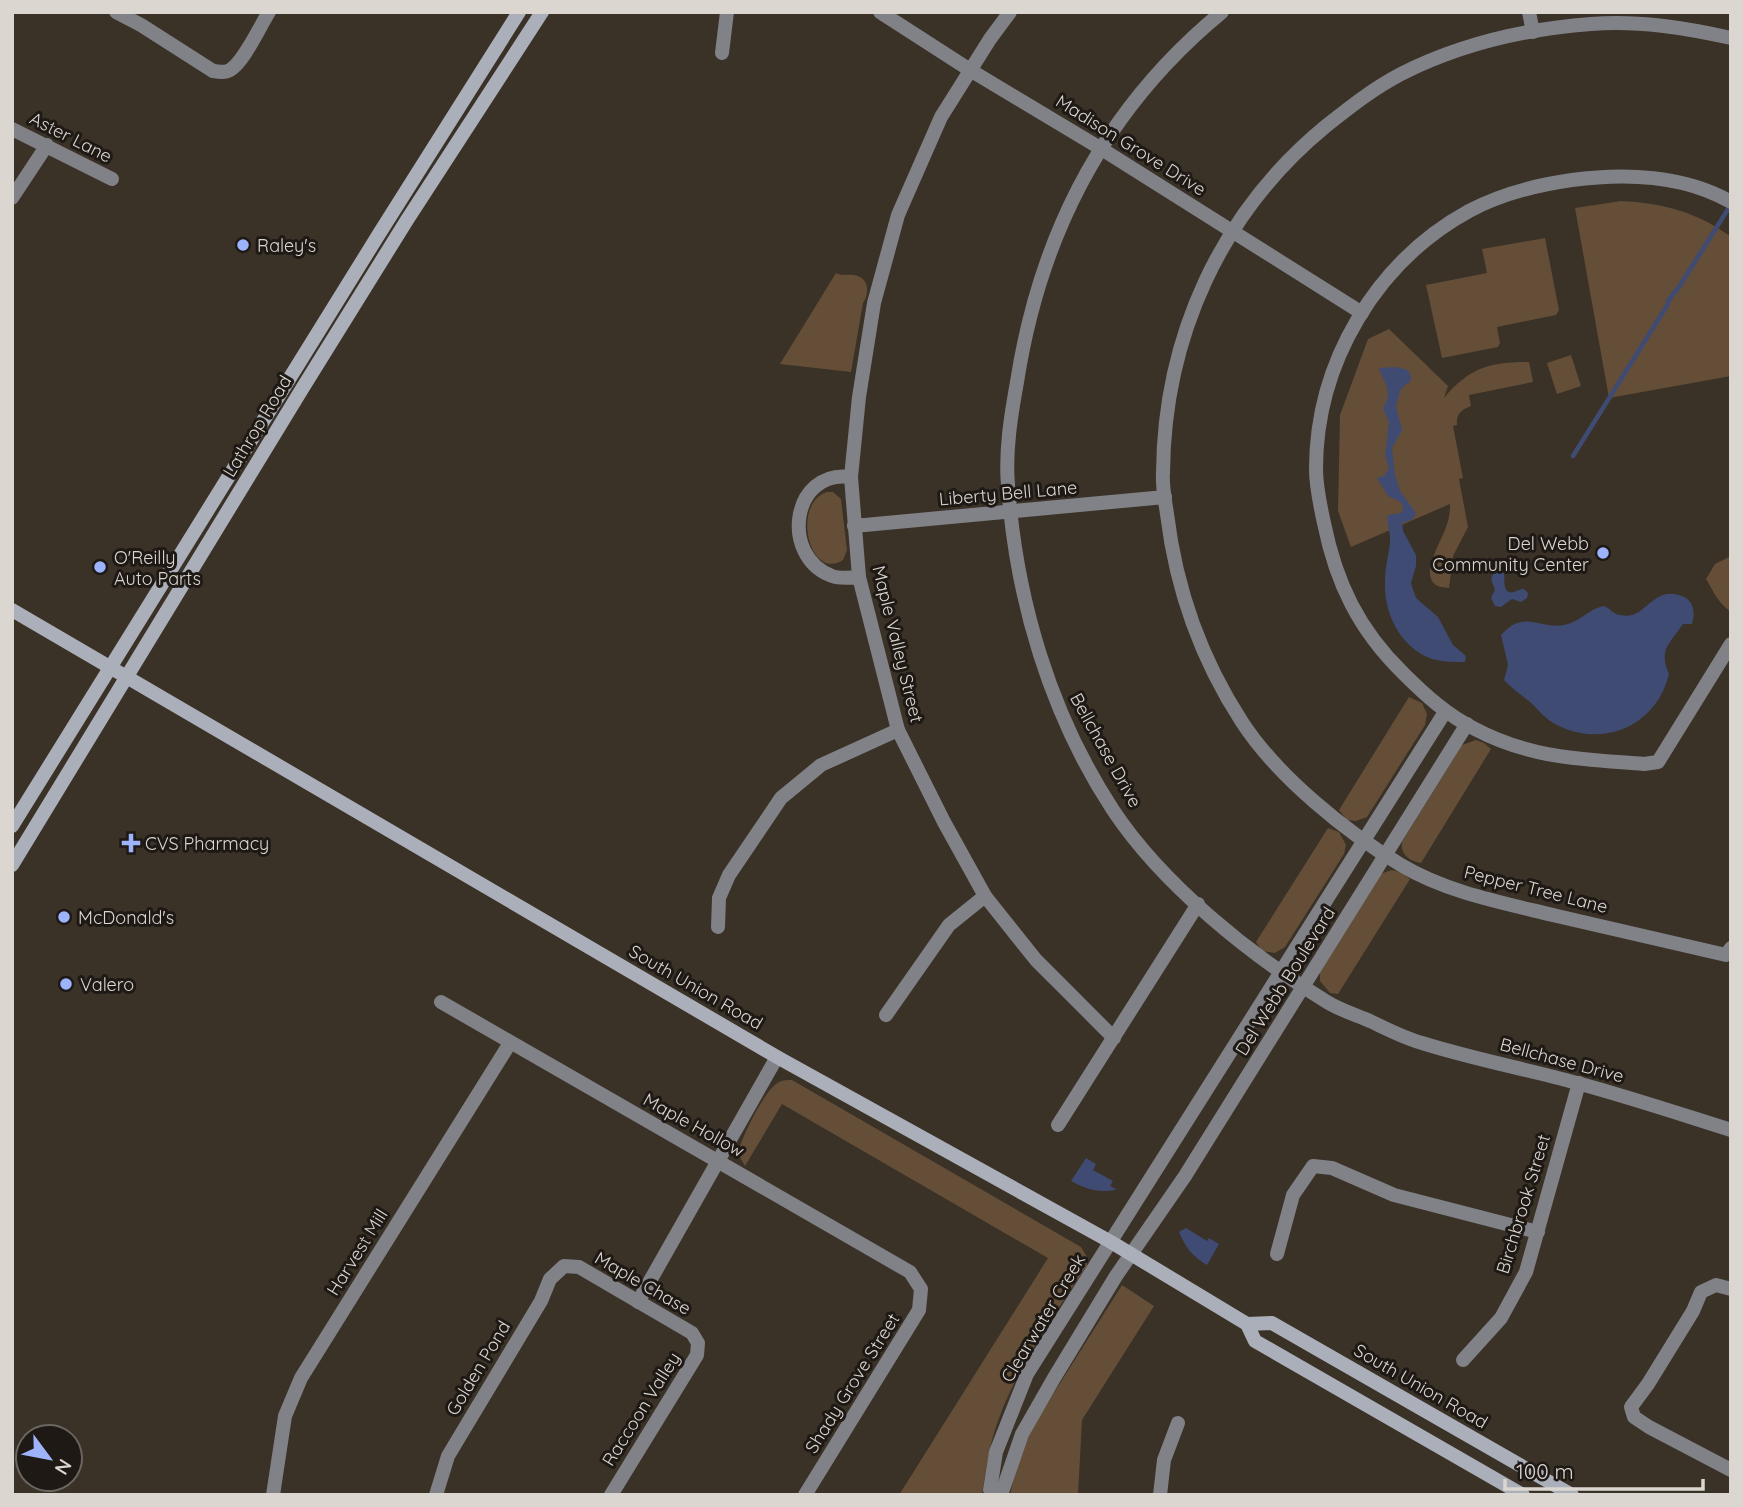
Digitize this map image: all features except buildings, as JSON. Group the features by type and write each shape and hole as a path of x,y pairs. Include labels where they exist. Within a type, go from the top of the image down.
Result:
{"street":[{"path":"116,12 213,71 220,72 229,70 237,63 269,12"},
{"name":"Lathrop Road","path":"12,826 519,12"},
{"name":"Lathrop Road","path":"12,865 302,389 542,12"},
{"path":"722,53 727,12"},
{"name":"Madison Grove Drive","path":"880,12 1362,313"},
{"name":"Maple Valley Street","path":"1010,12 941,117 898,215 874,303 859,397 851,477 859,577 898,730 944,822 985,896 1036,961 1114,1038"},
{"name":"Bellchase Drive","path":"1222,12 1194,35 1150,80 1100,148 1077,189 1043,266 1024,335 1012,413 1007,482 1016,553 1030,625 1050,689 1080,751 1114,810 1151,857 1247,948 1329,1004 1419,1042 1579,1083 1731,1130"},
{"path":"1529,12 1533,32"},
{"name":"Pepper Tree Lane","path":"1729,951 1470,896 1405,867 1363,840 1318,804 1266,754 1242,723 1194,631 1180,586 1162,477 1175,368 1189,318 1214,261 1268,180 1298,149 1356,102 1399,75 1455,51 1507,35 1594,23 1689,29 1731,38"},
{"name":"Aster Lane","path":"12,129 112,179"},
{"path":"12,198 47,145"},
{"path":"1731,202 1695,187 1666,180 1603,176 1528,188 1470,211 1445,226 1385,279 1349,332 1333,369 1325,400 1317,446 1316,471 1328,547 1337,574 1370,638 1445,712 1518,747 1553,757 1644,764 1658,762 1731,644"},
{"path":"386,222 401,230"},
{"path":"851,477 832,477 807,495 800,512 799,535 805,553 821,571 842,578 859,577"},
{"name":"Liberty Bell Lane","path":"854,526 1165,497"},
{"name":"South Union Road","path":"12,610 777,1057 1111,1242 1247,1324 1272,1323 1572,1495"},
{"name":"Del Webb Boulevard","path":"1111,1242 1445,712"},
{"name":"Del Webb Boulevard","path":"1131,1255 1185,1176 1467,724"},
{"path":"718,927 719,898 729,876 781,798 821,765 898,730"},
{"path":"886,1015 949,925 985,896"},
{"path":"1058,1125 1198,904"},
{"name":"Maple Hollow","path":"440,1002 910,1272 921,1289"},
{"name":"Harvest Mill","path":"273,1495 285,1416 301,1378 510,1043"},
{"path":"638,1302 777,1057"},
{"name":"Birchbrook Street","path":"1463,1360 1501,1318 1526,1272 1579,1083"},
{"path":"1277,1254 1293,1195 1313,1166 1332,1168 1395,1195 1538,1233"},
{"name":"Clearwater Creek","path":"993,1495 990,1490 996,1452 1027,1374 1111,1242"},
{"path":"1001,1495 1022,1434 1131,1255"},
{"name":"Maple Chase","path":"564,1266 579,1268 692,1333 698,1343"},
{"name":"Golden Pond","path":"436,1495 447,1456 541,1301 550,1279 564,1266"},
{"path":"1724,1287 1701,1292 1693,1311 1631,1407 1634,1417 1649,1427 1731,1470"},
{"name":"Shady Grove Street","path":"805,1495 906,1334 919,1310 921,1289"},
{"name":"South Union Road","path":"1247,1324 1255,1341 1523,1495"},
{"name":"Raccoon Valley","path":"611,1495 697,1355 698,1343"},
{"path":"1160,1495 1164,1461 1178,1423"}],"shaded area":[{"path":"1621,201 1679,210 1705,221 1731,237 1731,376 1609,398 1575,208"},
{"path":"1545,238 1559,310 1556,315 1497,327 1500,343 1498,347 1442,358 1426,285 1487,273 1482,249"},
{"path":"836,273 859,276 867,286 851,372 780,364"},
{"path":"1389,329 1448,386 1444,398 1463,379 1482,368 1503,363 1529,362 1533,382 1469,395 1471,406 1460,413 1457,425 1453,426 1463,478 1459,479 1468,527 1453,556 1449,588 1438,586 1432,581 1430,573 1448,522 1450,504 1351,547 1338,511 1340,415 1368,339"},
{"path":"1571,355 1581,386 1557,394 1547,363"},
{"path":"827,492 833,492 841,499 847,550 843,560 831,564 821,560 814,551 807,524 816,499"},
{"path":"1731,556 1731,612 1719,601 1706,579 1715,564"},
{"path":"1409,697 1422,703 1427,714 1425,725 1367,817 1356,821 1347,820 1339,810"},
{"path":"1476,740 1491,749 1421,863 1410,859 1404,854 1402,842 1462,745"},
{"path":"1328,828 1339,832 1346,845 1344,854 1285,947 1275,953 1262,951 1256,942"},
{"path":"1392,870 1403,873 1410,879 1338,994 1330,993 1320,981 1320,972 1380,874"},
{"path":"792,1080 1081,1247 1087,1257 1087,1266 1038,1341 1006,1400 992,1439 982,1495 899,1495 1048,1258 782,1104 745,1166 738,1154 753,1117 765,1096 776,1084"},
{"path":"1122,1285 1154,1306 1082,1420 1078,1495 1010,1495 1018,1459 1033,1426"}],"water":[{"path":"1396,367 1408,370 1411,377 1410,382 1400,391 1396,407 1402,430 1392,448 1400,491 1416,513 1412,520 1402,523 1403,531 1416,555 1411,583 1416,598 1438,617 1453,645 1466,656 1465,662 1432,659 1411,647 1396,627 1387,604 1385,575 1390,538 1388,515 1401,513 1403,509 1401,502 1388,496 1377,478 1384,476 1389,468 1385,455 1389,423 1383,408 1388,392 1379,368"},
{"path":"1494,571 1504,573 1508,591 1524,589 1528,593 1527,598 1521,602 1512,599 1501,607 1495,606 1491,598 1495,590 1491,579"},
{"path":"1667,594 1680,595 1689,601 1693,610 1692,624 1683,624 1667,647 1665,658 1669,674 1663,692 1641,719 1626,728 1593,734 1575,732 1557,725 1504,680 1508,665 1501,635 1509,627 1524,621 1564,625 1604,606 1628,616"},
{"path":"1086,1158 1096,1164 1093,1170 1113,1181 1110,1186 1115,1190 1092,1190 1071,1181"},
{"path":"1186,1228 1207,1241 1209,1238 1219,1244 1207,1265 1193,1255 1184,1243 1179,1232"}],"waterway":[{"path":"1573,456 1730,206"}],"place":[{"name":"Raley's","path":"243,245"},
{"name":"Del Webb Community Center","path":"1603,553"},
{"name":"O'Reilly Auto Parts","path":"100,567"},
{"name":"CVS Pharmacy","path":"131,843"},
{"name":"McDonald's","path":"64,917"},
{"name":"Valero","path":"66,984"}]}
